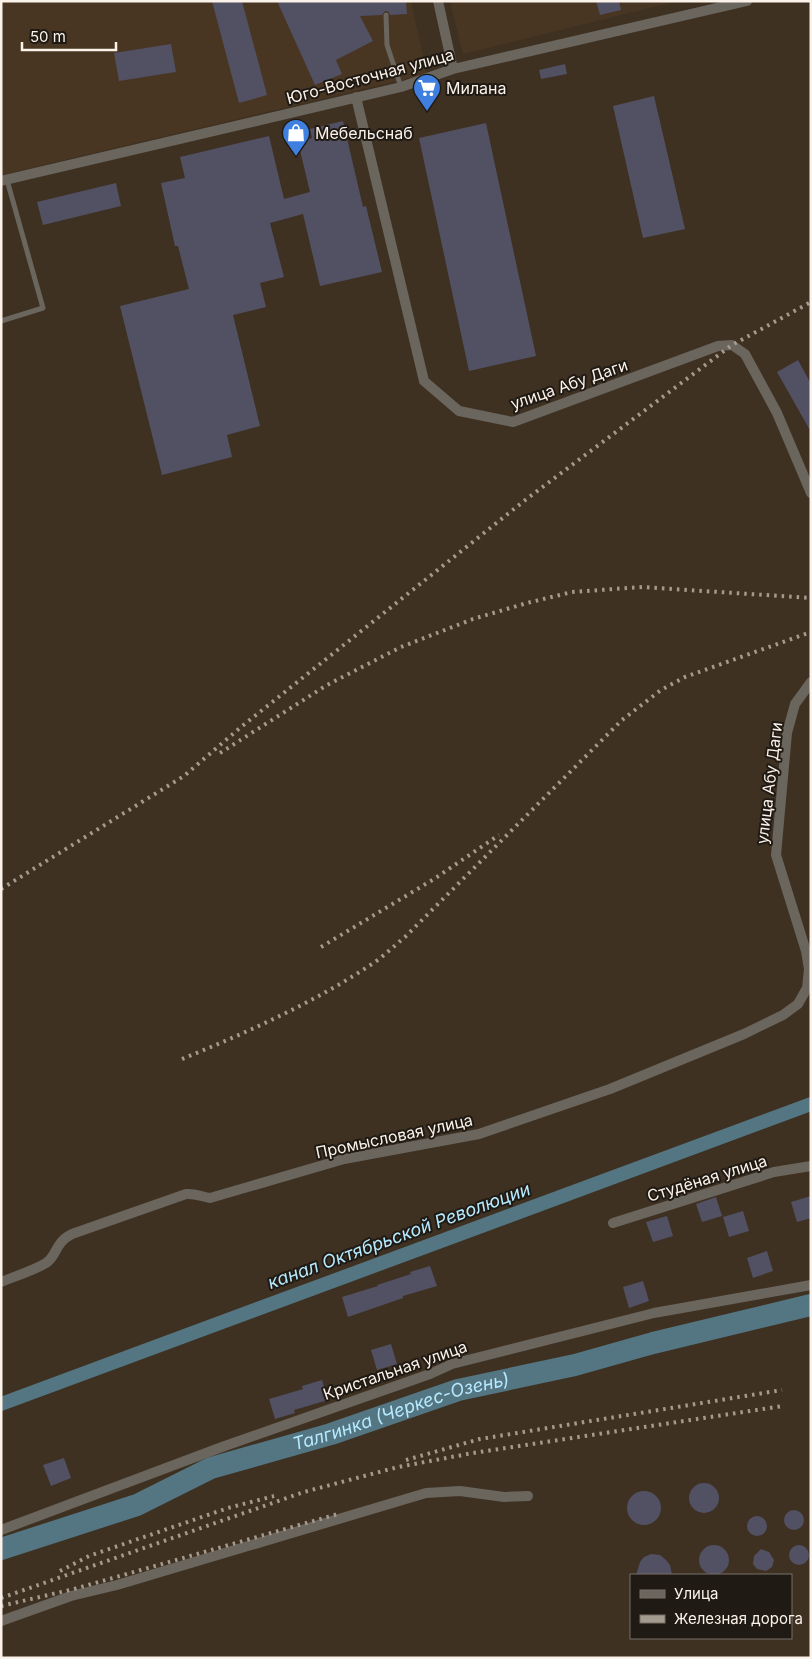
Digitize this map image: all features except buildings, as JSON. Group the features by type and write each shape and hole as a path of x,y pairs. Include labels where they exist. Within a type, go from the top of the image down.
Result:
{"street":[{"path":"438,1 453,69"},
{"name":"Юго-Восточная улица","path":"4,180 401,87 453,69 748,1"},
{"name":"улица Абу Даги","path":"356,97 424,381 459,411 513,422 718,346 732,345 745,354 772,405 811,493"},
{"name":"улица Абу Даги","path":"744,1034 783,1015 798,1004 807,988 809,969 806,951 776,855 787,733 795,704 811,682"},
{"name":"Промысловая улица","path":"1,1282 47,1263 54,1254 58,1244 72,1234 186,1194 210,1198 344,1159 480,1134 610,1089 744,1034"},
{"name":"Студёная улица","path":"613,1223 774,1172 811,1166"},
{"name":"Кристальная улица","path":"1,1530 222,1447 430,1374 452,1364 654,1313 811,1285"},
{"path":"1,1621 71,1596 118,1585 426,1493 460,1490 504,1496 528,1496"}],"lane":[{"path":"386,15 387,46 401,87"},
{"path":"1,321 43,308 4,180"}],"shaded area":[{"path":"1,1 411,1 427,74 1,175"},
{"path":"450,1 678,1 463,54"}],"waterway":[{"name":"канал Октябрьской Революции","path":"1,1404 811,1104"},
{"name":"Талгинка (Черкес-Озень)","path":"1,1549 137,1505 211,1468 331,1434 458,1390 575,1365 653,1343 811,1305"}],"railway":[{"path":"1,889 184,776 241,727 524,501 732,345 811,302"},
{"path":"220,753 327,685 401,647 473,619 527,603 572,592 642,587 811,598"},
{"path":"182,1059 256,1027 327,992 381,958 405,937 622,720 661,690 685,677 811,632"},
{"path":"321,947 434,879 499,835"},
{"path":"406,1460 480,1439 782,1390"},
{"path":"1,1598 304,1492 398,1467 473,1453 783,1406"},
{"path":"60,1571 89,1556 228,1508 274,1496"},
{"path":"1,1606 74,1589 338,1514"}],"place":[{"name":"Милана","path":"427,112"},
{"name":"Мебельснаб","path":"296,157"}]}
